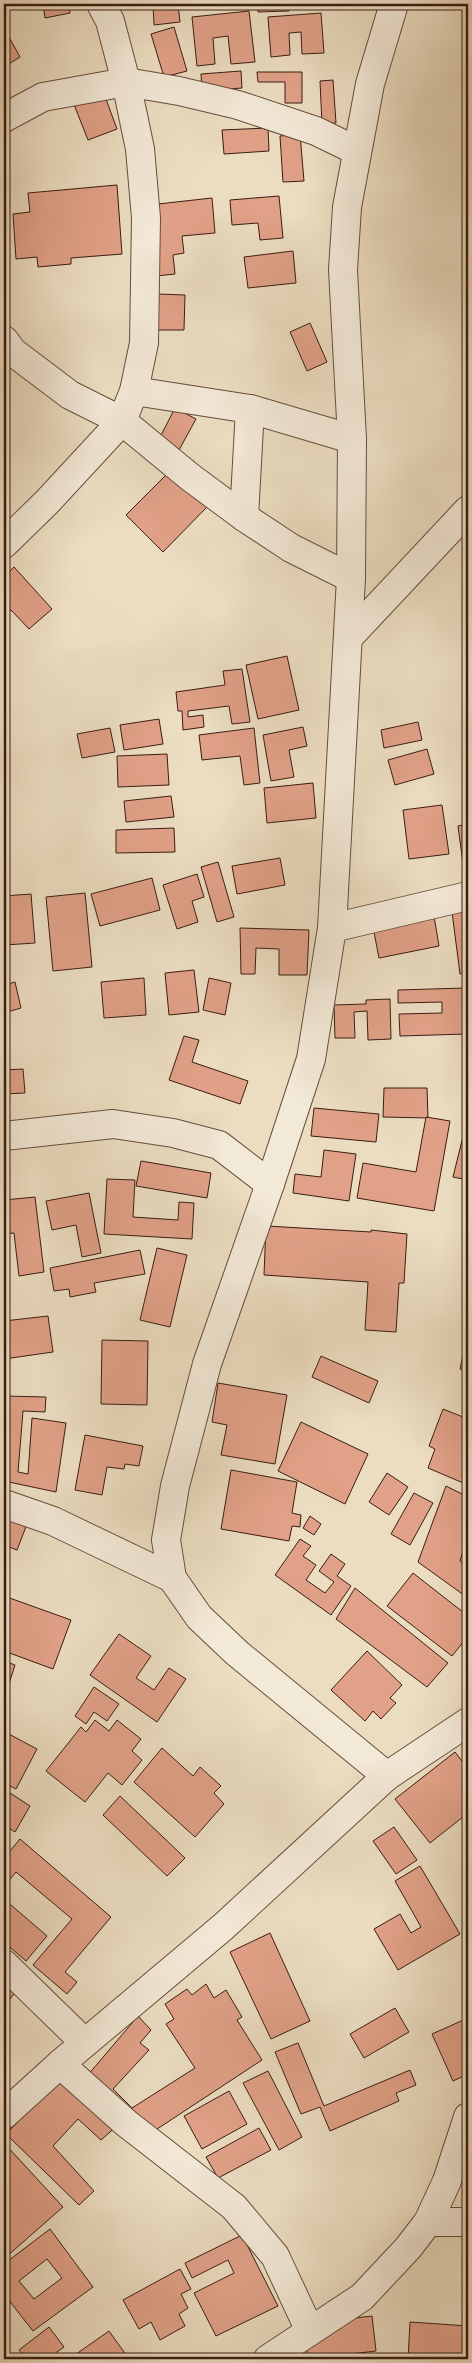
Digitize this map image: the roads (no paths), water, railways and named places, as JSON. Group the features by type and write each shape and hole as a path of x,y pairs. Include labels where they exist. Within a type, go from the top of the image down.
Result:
{"street":[{"path":"4,544 47,502 122,422 134,391 144,343 146,218 140,149 126,82 110,21 101,4"},
{"path":"387,1776 236,1654 199,1617 172,1578 166,1540 175,1486 207,1364 270,1184 311,1059 332,928 351,578 352,439 343,270 347,208 357,151 370,84 390,6"},
{"path":"4,118 43,97 126,82 179,91 238,105 316,131 357,151"},
{"path":"4,340 13,352 70,394 122,422 244,518 291,548 351,578"},
{"path":"134,391 250,409 352,439"},
{"path":"244,518 250,409"},
{"path":"348,638 468,510"},
{"path":"332,928 468,896"},
{"path":"4,1136 113,1124 173,1133 219,1145 270,1184"},
{"path":"4,1504 53,1521 172,1578"},
{"path":"4,2115 60,2064 223,1927 387,1776 468,1722"},
{"path":"4,1964 85,2043"},
{"path":"60,2064 126,2123 234,2207 275,2256 289,2349 362,2297 408,2248 428,2222 447,2181 461,2132 468,2117"},
{"path":"428,2222 468,2222"}]}
